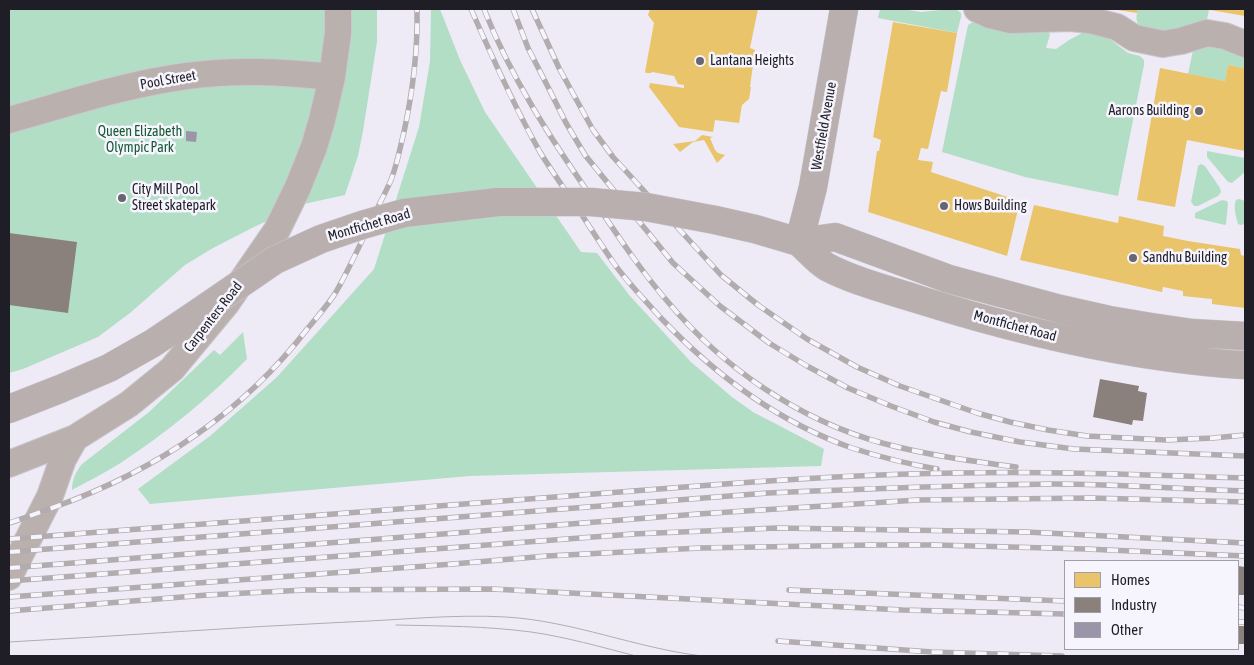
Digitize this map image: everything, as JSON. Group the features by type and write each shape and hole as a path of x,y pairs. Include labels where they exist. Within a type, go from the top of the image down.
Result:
{"street":[{"name":"Carpenters Road","path":"9,577 50,496 63,459 75,438 129,404 172,369 226,304 277,230 314,147 322,120 332,77 338,33 338,9"},
{"name":"Westfield Avenue","path":"799,242 813,187 844,9"},
{"path":"977,9 990,15 1011,20 1070,18 1090,20 1117,27 1134,38 1163,44 1207,33 1225,36 1245,44"},
{"name":"Pool Street","path":"9,120 97,95 151,82 187,76 265,71 332,77"},
{"name":"Montfichet Road","path":"9,408 101,372 146,347 275,260 321,239 404,213 498,202 591,202 646,207 755,229 799,242 835,237 949,279 1060,309 1151,328 1192,333 1245,336"},
{"name":"Montfichet Road","path":"799,242 825,266 848,277 945,308 1116,350 1222,365 1245,365"},
{"path":"9,464 75,438"}],"green space":[{"name":"Queen Elizabeth Olympic Park","path":"9,9 377,9 377,42 363,131 358,156 345,195 304,204 213,248 185,265 130,313 98,337 23,369 9,373"},
{"path":"431,9 440,9 460,60 485,112 581,252 597,253 630,296 691,362 732,397 753,412 824,449 821,466 470,476 150,504 138,489 210,436 277,377 374,269 419,127 430,61"},
{"path":"880,9 902,9 921,12 956,9 961,13 961,17 957,33 878,18"},
{"path":"1138,9 1209,10 1206,24 1171,32 1141,28 1136,19"},
{"path":"980,21 991,29 999,31 1048,29 1050,35 1046,48 1056,49 1084,32 1102,33 1128,53 1140,56 1144,60 1118,196 1025,177 942,152 968,25"},
{"path":"1208,42 1245,57 1245,68 1228,65 1225,81 1188,74 1193,50"},
{"path":"1207,151 1245,158 1245,172 1232,183 1228,182 1207,157"},
{"path":"1201,164 1205,166 1221,192 1218,196 1198,206 1194,206 1191,202 1198,166"},
{"path":"1239,199 1245,201 1245,224 1241,225 1238,224 1235,208 1235,202"},
{"path":"1222,200 1227,201 1228,204 1225,225 1195,218 1195,213"},
{"path":"243,332 247,359 217,388 170,428 136,452 72,490 74,477 82,464 149,412 214,350 220,355"}],"building: Homes":[{"name":"Lantana Heights","path":"650,9 758,9 750,48 755,50 749,99 742,105 739,123 715,120 713,132 679,127 649,87 650,83 684,88 684,85 678,84 674,76 645,72 654,23 648,15"},
{"path":"1118,9 1138,9 1137,13"},
{"path":"1245,9 1245,16 1210,10"},
{"path":"893,22 957,33 947,92 941,91 928,149 921,148 918,160 933,162 931,172 1020,201 1007,256 868,212 877,151 879,151 881,140 873,137"},
{"name":"Aarons Building","path":"1228,65 1245,68 1245,151 1187,140 1175,207 1137,200 1160,68 1225,81"},
{"path":"702,135 713,137 710,138 715,150 725,155 717,163 704,140 693,142 680,152 673,144 695,141"},
{"name":"Sandhu Building","path":"1034,205 1118,223 1119,216 1164,226 1163,236 1240,249 1241,255 1245,256 1245,308 1212,304 1212,299 1183,296 1183,291 1163,287 1162,292 1020,260"}],"building: Industry":[{"path":"9,233 77,242 68,313 9,305"},
{"path":"1100,379 1139,386 1138,391 1147,393 1143,421 1133,420 1132,425 1093,417"},
{"path":"1239,566 1245,567 1245,595 1239,595"},
{"path":"1239,626 1245,626 1245,644 1239,644"}],"building: Other":[{"path":"186,131 197,132 196,142 186,141"}],"tram line":[{"path":"9,642 306,624 486,616 531,619 653,647 702,656"},
{"path":"396,625 480,627 531,632 570,639 636,656"}],"railway":[{"path":"9,523 52,508 125,477 193,437 225,413 254,387 282,359 326,306 349,268 395,168 404,132 412,86 416,56 417,9"},
{"path":"471,9 512,99 545,160 618,269 681,338 725,377 798,425 852,448 894,460 937,469"},
{"path":"484,9 507,60 563,156 648,278 713,349 764,389 821,421 851,433 915,451 1016,467"},
{"path":"513,9 528,48 566,123 585,155 673,263 720,306 769,343 848,388 934,422 971,432 1020,442 1074,449 1245,456"},
{"path":"532,9 559,68 593,130 613,157 721,275 758,305 807,339 857,367 900,386 977,413 1010,422 1087,436 1166,440 1245,435"},
{"path":"9,539 719,484 855,476 1029,473 1245,478"},
{"path":"9,552 768,493 1052,484 1245,491"},
{"path":"9,568 698,514 918,500 1091,498 1245,502"},
{"path":"9,581 633,534 777,528 1026,532 1245,543"},
{"path":"9,597 547,556 700,548 935,545 1245,556"},
{"path":"9,611 207,595 305,590 492,589 903,610 1064,614"},
{"path":"789,590 1064,601"},
{"path":"1239,607 1245,608"},
{"path":"1239,622 1245,622"},
{"path":"778,641 932,652 1062,656"}],"place":[{"name":"Lantana Heights","path":"700,61"},
{"name":"Aarons Building","path":"1199,111"},
{"name":"City Mill Pool Street skatepark","path":"122,198"},
{"name":"Hows Building","path":"944,206"},
{"name":"Sandhu Building","path":"1133,258"}]}
